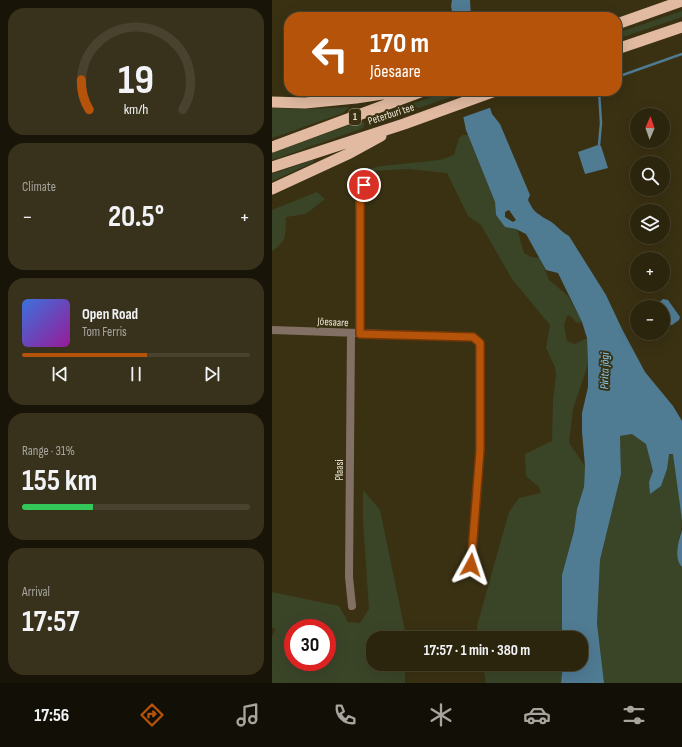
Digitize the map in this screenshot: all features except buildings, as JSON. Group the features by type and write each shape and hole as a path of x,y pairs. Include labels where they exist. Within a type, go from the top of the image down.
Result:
{"highway":[{"path":"622,22 682,1"},
{"path":"622,47 682,27"},
{"path":"272,102 305,103 369,96"},
{"name":"Peterburi tee","path":"272,147 410,96"},
{"name":"Peterburi tee","path":"272,167 404,124 482,96"},
{"path":"272,189 350,153 404,124"}],"street":[{"path":"360,334 360,202 364,185"},
{"name":"Jõesaare","path":"272,330 351,334 473,337 480,343 480,450 471,565"},
{"name":"Plaasi","path":"351,334 349,577 352,606"}],"green space":[{"path":"682,11 682,17 622,37 622,31"},
{"path":"435,96 454,96 419,108 409,105"},
{"path":"349,107 343,113 272,138 272,108 307,109"},
{"path":"358,122 363,122 365,124 363,128 272,160 272,153"},
{"path":"463,135 468,135 495,202 496,215 505,227 516,229 524,253 531,257 540,258 549,280 568,296 582,322 577,323 569,315 567,316 564,325 567,341 575,344 587,338 588,364 573,409 569,443 585,466 584,487 577,509 574,531 562,575 562,631 478,631 477,626 509,512 519,498 541,493 539,487 526,476 525,454 552,441 553,400 556,375 555,367 546,348 550,325 512,279 481,225 468,216 447,173 409,169 372,171 369,169 382,166 440,160 454,155 459,138"},
{"path":"313,160 314,162 272,181 272,174"},
{"path":"317,192 325,199 306,214 286,217 285,237 281,244 272,251 272,210"},
{"path":"674,427 682,520 678,545 678,557 679,563 682,567 682,683 604,683 597,623 600,560 621,474 620,436"},
{"path":"363,490 380,510 405,631 366,631 366,671 405,671 405,683 272,683 272,637 275,630 272,627 272,592 339,606 348,622 360,623 369,609 363,520"},
{"path":"484,671 562,671 561,683 486,683"}],"water":[{"path":"452,0 470,0 471,12 452,12"},
{"name":"Pirita jõgi","path":"459,96 487,96 492,114 500,124 530,195 528,200 534,211 569,236 606,295 645,372 673,406 682,421 682,520 673,454 669,454 667,469 661,486 650,494 649,482 653,471 646,444 632,434 620,436 621,474 600,560 597,623 604,683 561,683 562,671 588,671 588,631 562,631 562,575 574,531 577,509 584,487 585,466 582,413 588,387 587,338 582,322 558,273 546,270 526,234 516,229 505,227 496,215 495,202 466,130","holes":["509,210 516,220 513,222 505,217 505,212"]},
{"path":"598,145 601,146 608,168 585,174 578,152"},
{"path":"670,303 680,317 679,320 670,325"},
{"path":"682,530 682,567 679,563 677,554"}],"pier":[{"path":"457,96 489,96 492,107 461,118"}],"waterway":[{"path":"622,75 682,54"},
{"path":"599,96 601,123 599,145"}],"route":[{"path":"364,185 360,202 360,334 473,337 480,343 481,428 471,565"}]}
